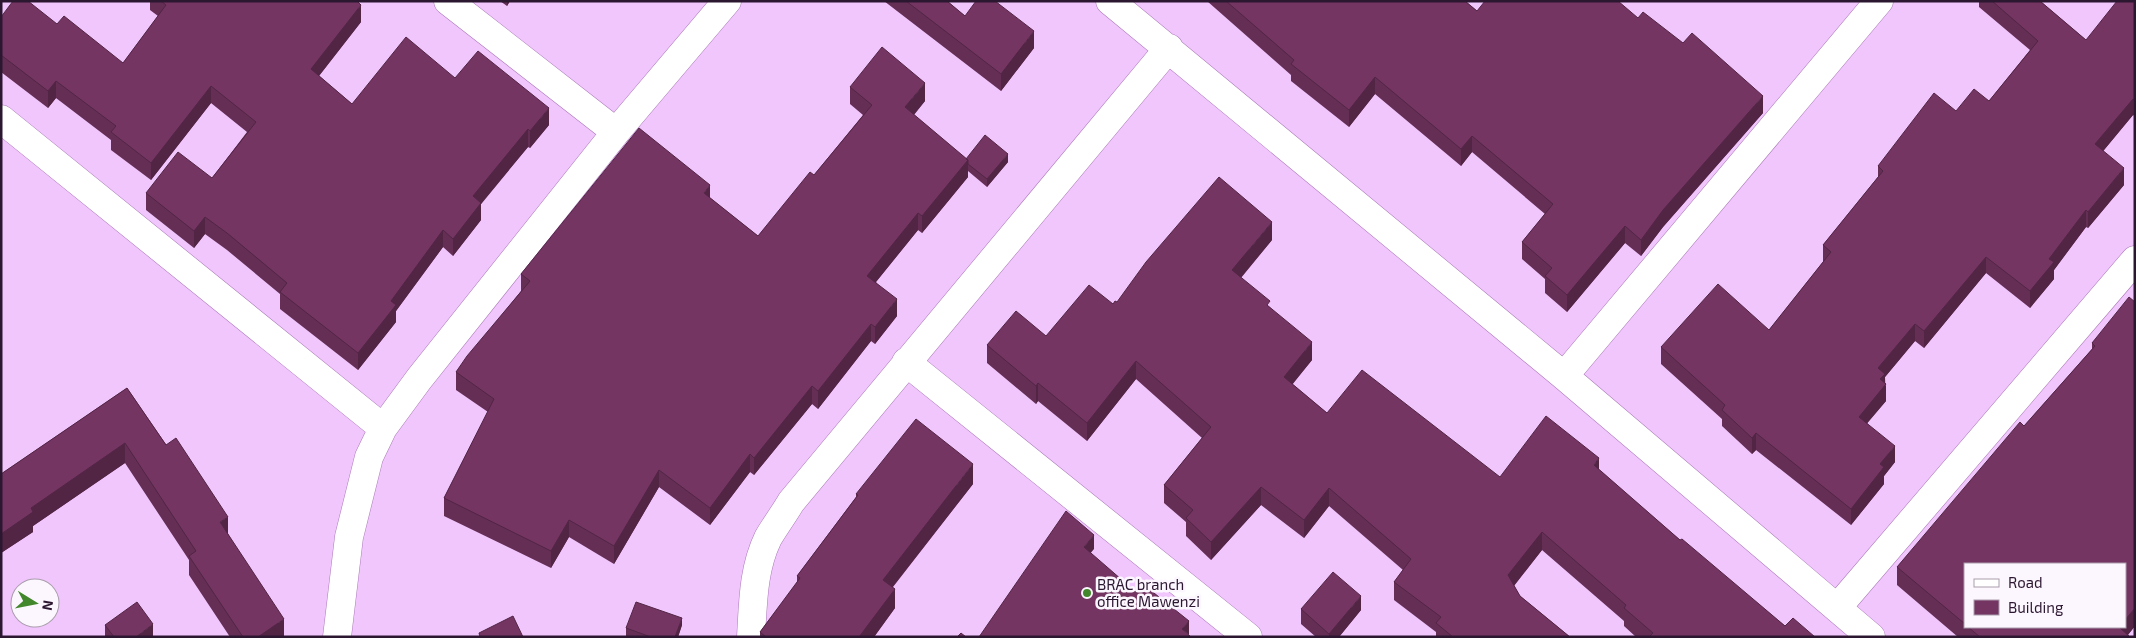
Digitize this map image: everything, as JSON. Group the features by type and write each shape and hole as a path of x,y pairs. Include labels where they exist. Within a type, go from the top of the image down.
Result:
{"street":[{"path":"448,1 616,132"},
{"path":"337,637 336,628 349,537 369,457 383,428 418,379 616,132 727,1"},
{"path":"1110,1 1564,376 1872,637"},
{"path":"1564,376 1879,1"},
{"path":"751,637 753,596 758,563 768,538 791,502 1169,48"},
{"path":"1,119 383,428"},
{"path":"1837,608 2135,260"},
{"path":"906,362 1248,637"}],"building":[{"path":"13,1 28,1 57,24 64,16 123,63 166,5 161,1 357,1 361,5 311,69 352,104 406,37 455,78 478,51 549,108 530,131 528,129 473,196 481,203 453,239 443,230 391,301 396,305 358,353 280,292 287,283 227,233 205,217 194,231 146,193 178,152 212,178 256,122 211,86 151,163 111,132 116,126 56,81 48,91 1,55 1,17"},
{"path":"906,1 947,1 965,16 976,1 995,1 1034,31 1001,74"},
{"path":"1226,1 1465,1 1477,11 1485,1 1618,1 1638,18 1643,12 1683,43 1692,33 1763,96 1663,210 1641,240 1625,226 1567,295 1545,276 1552,268 1522,242 1553,204 1472,136 1461,149 1375,77 1349,110 1291,64 1294,60"},
{"path":"1992,1 2040,1 2086,40 2117,1 2135,1 2135,100 2133,99 2095,144 2124,168 2088,212 2086,210 2049,259 2054,262 2030,291 1986,257 1924,331 1915,324 1878,368 1885,374 1880,379 1886,384 1859,417 1895,446 1880,464 1884,467 1851,509 1756,433 1752,438 1722,410 1725,405 1661,347 1718,284 1769,330 1831,252 1823,245 1883,171 1878,166 1934,93 1956,111 1974,89 1989,101 2038,41"},
{"path":"882,47 925,83 905,107 968,160 922,216 918,213 867,276 897,299 875,327 871,324 818,391 812,386 754,458 750,454 710,508 659,470 614,546 569,520 551,551 444,498 494,399 456,372 467,356 530,281 521,274 639,128 710,185 704,193 758,236 810,172 814,175 872,105 850,87"},
{"path":"985,135 1008,154 987,179 968,164 966,159"},
{"path":"1219,177 1272,222 1232,270 1270,301 1267,305 1312,342 1284,377 1327,413 1362,370 1500,477 1546,416 1599,458 1594,465 1680,540 1682,539 1785,626 1793,618 1815,637 1649,637 1653,633 1624,608 1626,605 1542,532 1508,575 1520,596 1570,637 1453,637 1436,623 1441,617 1394,582 1411,559 1329,488 1304,520 1261,487 1211,542 1186,518 1193,510 1164,485 1211,427 1136,361 1087,423 1038,383 1036,386 987,345 1016,311 1046,336 1089,285 1113,304 1115,301 1117,302 1146,262"},
{"path":"2129,297 2135,302 2135,608 2126,619 2126,563 1964,563 1964,623 1897,567 2020,422 2024,426 2095,346 2092,343"},
{"path":"127,388 166,445 176,438 228,517 220,522 284,619 258,637 243,637 189,556 196,551 125,443 31,508 33,512 1,534 1,474"},
{"path":"916,419 973,464 883,580 895,589 859,637 766,637 760,632 800,578 797,576 858,495 856,494"},
{"path":"1066,511 1094,535 1084,547 1137,593 1144,585 1189,621 1182,629 1191,637 979,637"},
{"path":"1333,572 1361,596 1329,634 1301,609"},
{"path":"137,602 153,624 136,637 114,637 105,625"},
{"path":"636,602 682,618 675,637 651,637 626,628"},
{"path":"513,616 523,637 480,637 479,633"},
{"path":"1969,628 2120,628 2130,637 1980,637"},
{"path":"961,633 966,637 957,637"}],"place":[{"name":"BRAC branch office Mawenzi","path":"1087,593"}]}
